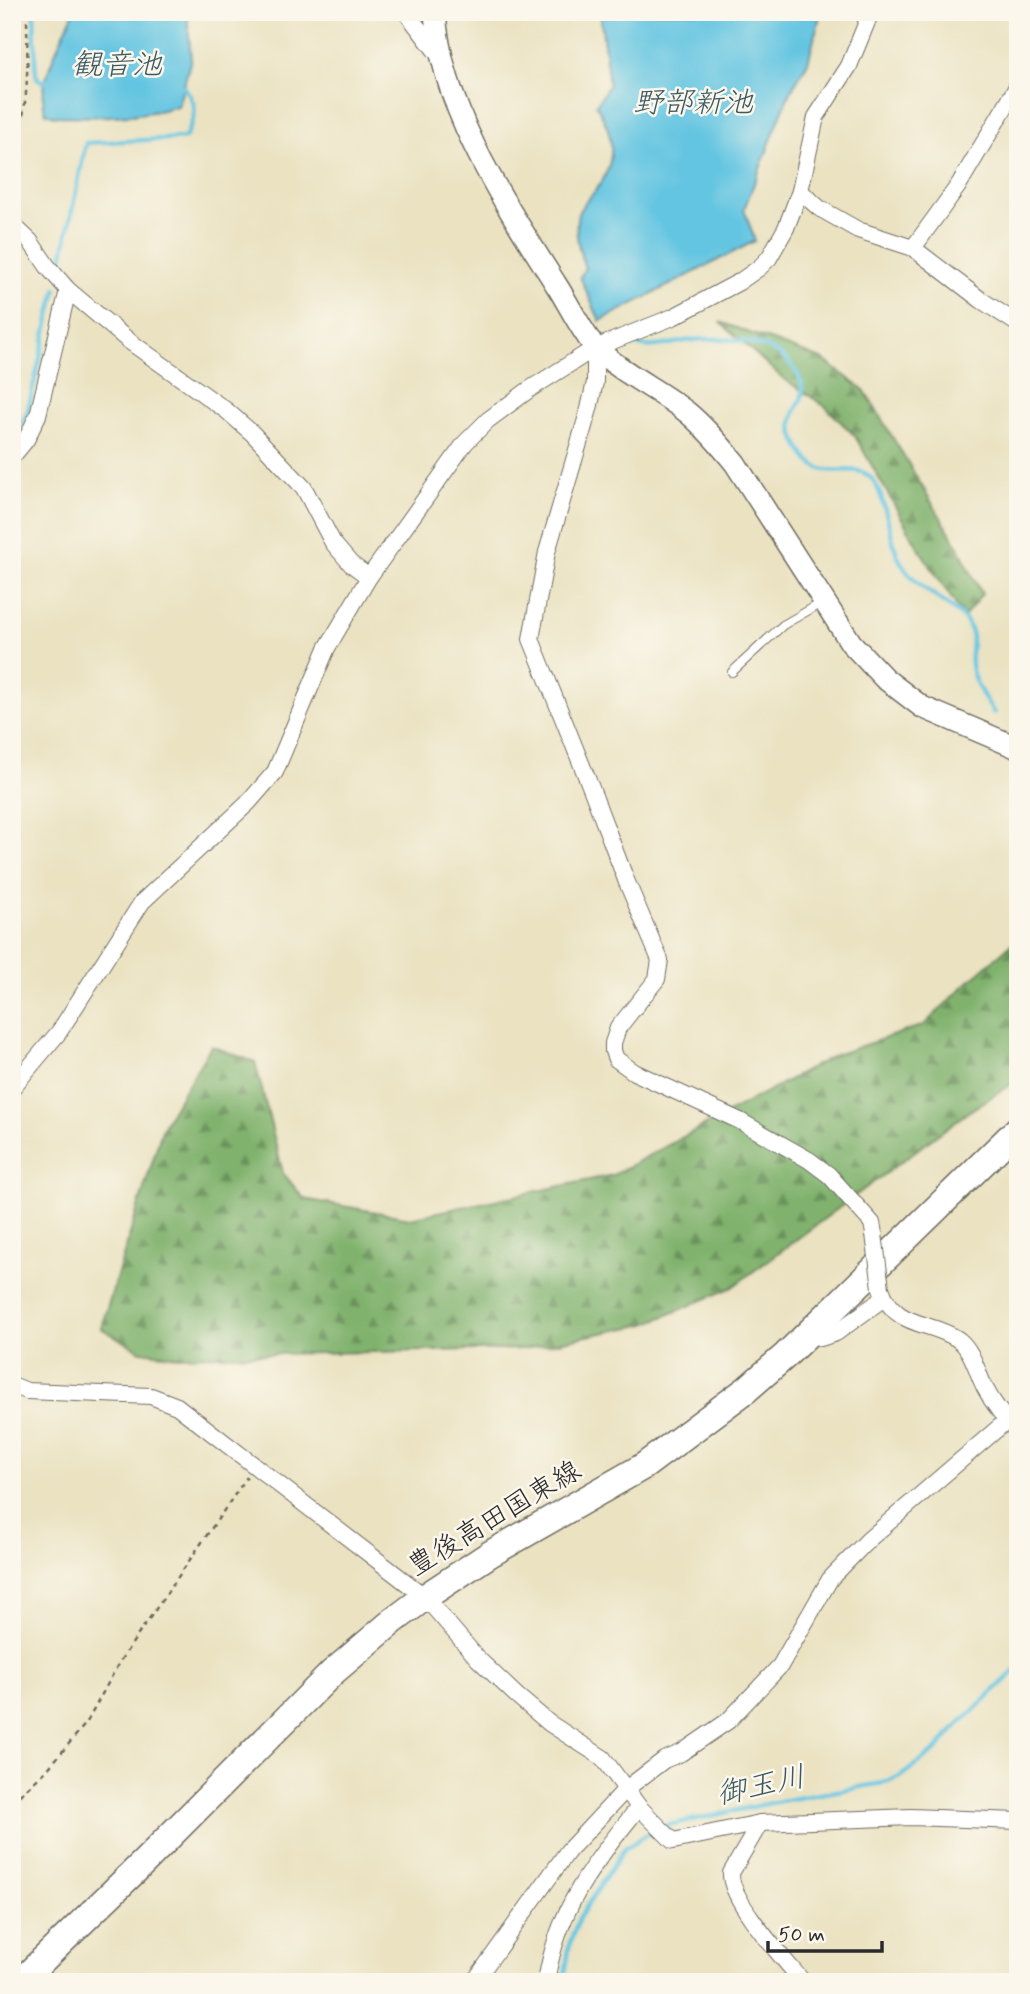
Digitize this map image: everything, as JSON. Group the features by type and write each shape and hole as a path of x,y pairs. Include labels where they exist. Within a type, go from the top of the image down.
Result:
{"main road":[{"name":"豊後高田国東線","path":"20,1982 332,1673 425,1597 490,1554 644,1466 746,1390 1018,1129"}],"street":[{"path":"406,12 441,58"},
{"path":"435,12 441,58 455,104 525,236 595,348 688,413 720,445 735,463 851,643 884,678 903,694 943,717 1018,748"},
{"path":"12,1088 60,1032 142,902 248,803 275,772 319,665 369,577 446,467 472,436 530,389 595,348 673,317 759,268 769,258 786,228 800,191 816,117 849,66 871,12"},
{"path":"913,248 958,186 1018,85"},
{"path":"800,191 819,208 858,229 913,248 981,300 1018,324"},
{"path":"12,224 68,290 129,341 227,411 253,435 304,488 333,543 351,564 369,577"},
{"path":"12,457 26,440 38,415 68,290"},
{"path":"474,1982 568,1852 626,1789 664,1760 681,1754 728,1721 780,1666 831,1578 868,1539 1015,1421 985,1390 967,1349 958,1339 901,1316 890,1308 883,1293 872,1223 829,1175 809,1160 740,1121 634,1072 616,1059 613,1043 618,1028 657,979 660,960 531,639 547,552 595,382 595,348"},
{"path":"809,1332 821,1338 836,1333 883,1293"},
{"path":"12,1385 27,1391 138,1395 164,1400 177,1406 425,1597 478,1659 549,1723 603,1758 639,1807 673,1841 760,1823 911,1817 1018,1821"},
{"path":"546,1982 550,1954 565,1913 593,1864 639,1807"},
{"path":"760,1823 731,1873 730,1882 771,1944 803,1982"}],"lane":[{"path":"732,671 783,625 823,602"}],"path":[{"path":"12,154 21,132 27,103 27,12"},
{"path":"12,1802 46,1771 87,1722 120,1661 255,1466"}],"green space":[{"path":"720,322 822,359 864,390 955,541 982,594 964,617 921,552 855,436 826,407 780,376"},
{"path":"1018,938 1018,1080 968,1112 731,1288 646,1324 524,1349 177,1356 141,1351 101,1328 164,1124 211,1046 255,1062 283,1173 304,1199 410,1218 613,1175 835,1055 924,1025"}],"water":[{"name":"観音池","path":"74,12 187,12 191,59 178,106 117,116 54,116 46,113 43,103 47,77"},
{"name":"野部新池","path":"600,12 821,12 808,62 790,92 744,209 755,241 600,321 580,277 585,268 579,248 577,221 579,211 608,170 610,159 610,138 596,105 609,85"}],"waterway":[{"path":"34,12 36,74 43,82 52,80"},
{"path":"59,274 86,143 185,138 193,118 194,107 185,88 179,87"},
{"path":"12,439 27,414 56,289"},
{"path":"629,343 653,346 701,339 742,341 770,349 789,363 802,383 801,399 792,425 800,448 818,467 827,470 855,470 872,479 880,494 901,563 913,578 968,624 972,634 971,660 974,678 994,713"},
{"name":"御玉川","path":"664,1826 780,1801 883,1783 901,1776 936,1750 957,1726 1018,1668"},
{"name":"御玉川","path":"564,1982 570,1942 579,1918 625,1848 656,1829"}]}
